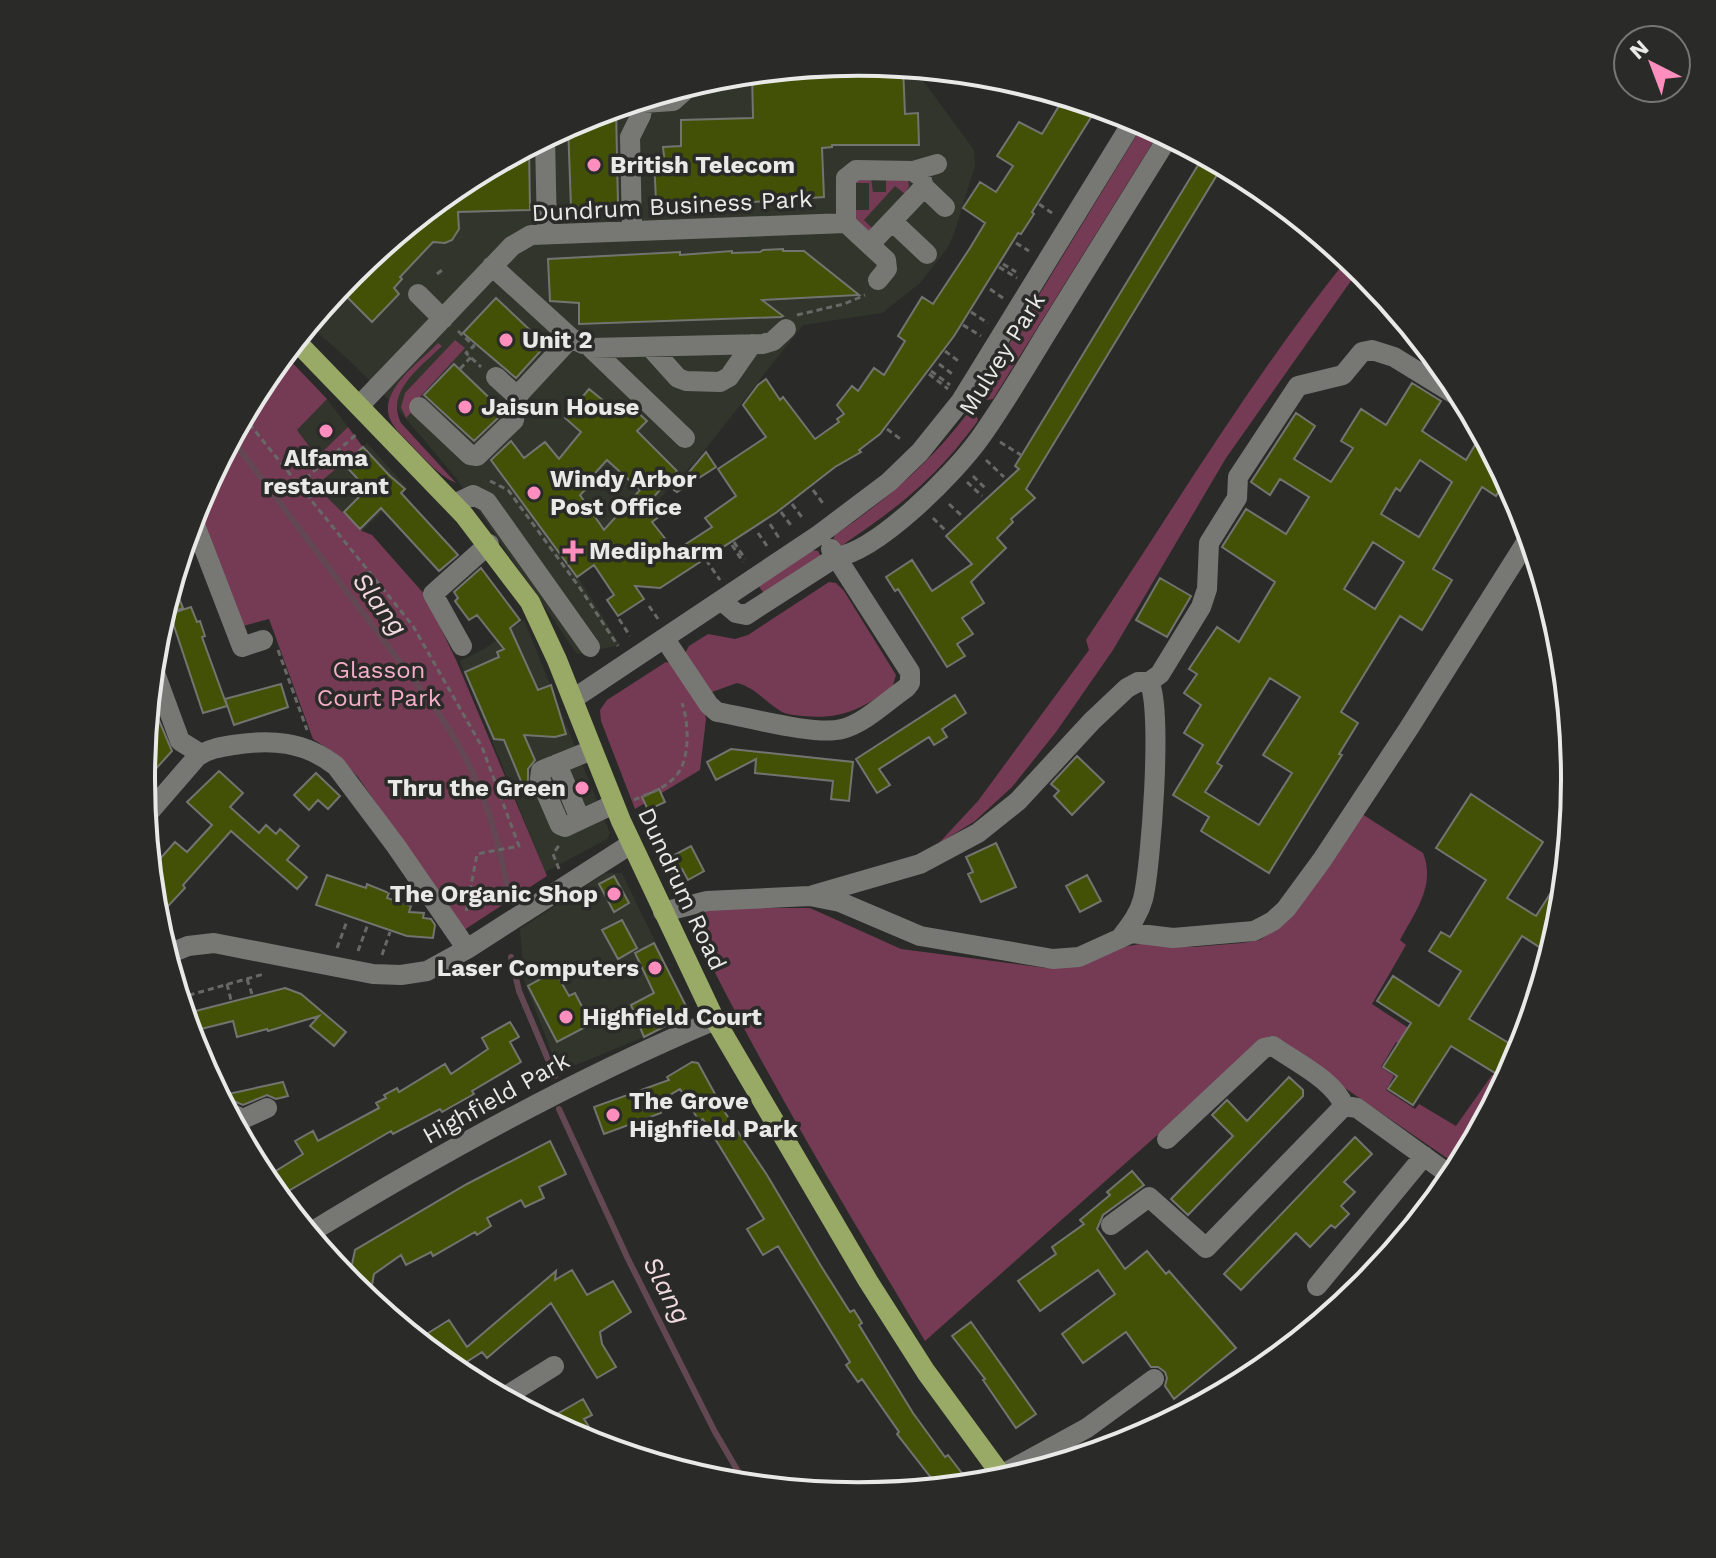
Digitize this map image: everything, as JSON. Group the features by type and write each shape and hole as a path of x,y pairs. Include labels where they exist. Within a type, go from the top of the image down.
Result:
{"main road":[{"name":"Dundrum Road","path":"303,348 454,504 489,544 519,586 541,622 592,750 621,804 631,844 715,1020 868,1281 926,1372 996,1468"}],"street":[{"path":"632,230 630,137 642,110"},
{"name":"Mulvey Park","path":"573,699 663,632 905,468 942,428 960,391 1127,130"},
{"name":"Mulvey Park","path":"722,593 736,613 746,615 836,557 847,555 872,540 922,501 959,464 993,426 1163,146"},
{"path":"545,149 547,233"},
{"path":"870,244 892,221 919,179 937,164"},
{"name":"Dundrum Business Park","path":"359,406 492,266 520,240 531,235 846,223 848,174 856,170 919,179"},
{"path":"919,179 945,207"},
{"path":"892,221 927,254"},
{"path":"846,223 870,244 887,265 878,280"},
{"path":"492,266 571,338 591,348 685,438"},
{"path":"418,294 437,324"},
{"path":"591,348 752,344 773,341 786,329"},
{"path":"419,407 470,455 477,456 514,420 518,397 571,338"},
{"path":"651,348 678,378 720,382 729,377 752,344"},
{"path":"810,896 920,864 978,833 1018,801 1127,688 1138,682 1149,682 1160,674 1201,607 1207,589 1209,543 1237,498 1238,477 1298,386 1343,375 1362,352 1372,350 1394,357 1442,386"},
{"path":"496,377 518,397"},
{"path":"960,391 993,426"},
{"path":"454,504 473,495 487,502 590,647"},
{"path":"663,632 687,672 717,712 834,730 850,725 906,688 910,683 910,672 836,557 815,531"},
{"path":"199,535 242,647 270,644"},
{"path":"462,646 433,594 489,544"},
{"path":"663,912 707,901 810,896 840,902 920,936 1053,959 1079,957 1132,933 1173,938 1254,931 1273,921 1286,909 1401,741 1522,548"},
{"path":"541,622 563,607"},
{"path":"1122,936 1137,916 1147,875 1155,751 1155,713 1149,682"},
{"path":"161,689 180,741 201,754"},
{"path":"156,805 201,754 219,747 267,741 300,746 314,752 336,766 467,949"},
{"path":"592,750 545,769 539,775 557,821 565,827 621,804"},
{"path":"177,951 214,943 373,974 401,975 427,971 467,949 631,844"},
{"name":"Highfield Park","path":"317,1229 570,1086 645,1049 715,1020"},
{"path":"1167,1139 1264,1048 1273,1046 1340,1096 1344,1106"},
{"path":"1344,1106 1357,1108 1443,1170"},
{"path":"1111,1225 1149,1197 1206,1248 1344,1106"},
{"path":"243,1119 267,1108"},
{"path":"1317,1286 1424,1156"},
{"path":"513,1392 554,1366"},
{"path":"1035,1459 1087,1428 1154,1379"}],"path":[{"path":"1039,204 1064,220"},
{"path":"1016,243 1040,258"},
{"path":"1001,265 1026,281"},
{"path":"437,274 442,270"},
{"path":"786,329 796,316 861,298 878,280"},
{"path":"971,312 996,328"},
{"path":"437,324 447,344 459,331 474,346 466,353 493,379 496,377"},
{"path":"963,325 988,341"},
{"path":"945,351 970,370"},
{"path":"460,369 471,357"},
{"path":"939,364 960,391"},
{"path":"930,372 960,391"},
{"path":"250,425 413,626 482,747 519,846 477,854 464,920"},
{"path":"993,426 1021,455"},
{"path":"298,485 363,429"},
{"path":"887,429 904,441"},
{"path":"979,452 1004,477"},
{"path":"965,469 987,490"},
{"path":"960,475 982,496"},
{"path":"485,480 497,482 508,490 580,588 621,651"},
{"path":"813,490 831,514"},
{"path":"940,495 961,515"},
{"path":"792,504 815,531"},
{"path":"925,509 945,530"},
{"path":"781,512 798,535"},
{"path":"770,524 784,544"},
{"path":"758,533 772,553"},
{"path":"733,544 749,568"},
{"path":"706,560 722,593"},
{"path":"649,606 663,632"},
{"path":"619,619 635,643"},
{"path":"270,644 314,752"},
{"path":"621,804 664,786 679,772 686,751 686,718 677,683 687,672"},
{"path":"560,844 553,854 566,884"},
{"path":"336,952 347,921"},
{"path":"354,962 368,924"},
{"path":"378,966 390,932"},
{"path":"189,995 270,972"},
{"path":"247,979 252,994"},
{"path":"227,984 231,1000"}],"shaded area":[{"path":"858,76 922,80 974,150 975,165 954,234 946,250 919,284 882,313 803,325 696,461 600,560 578,577 620,645 577,654 456,478 397,408 316,331 394,250 467,194 507,170 547,148 632,113 676,100 766,82"},
{"path":"327,399 348,427 317,458 297,430"},
{"path":"367,443 407,488 362,531 314,486"},
{"path":"524,620 610,833 607,839 545,872 460,661 484,649"},
{"path":"606,873 622,873 686,1006 685,1016 644,1037 559,1072 524,980 520,929"}],"green space":[{"path":"1137,134 1154,141 993,399 987,400 981,390"},
{"path":"871,178 873,192 886,192 886,178 908,180 909,186 905,194 895,186 864,220 873,229 869,231 856,219 855,210 869,210 869,183 855,183 855,180"},
{"path":"1340,268 1352,279 1226,458 1113,650 1056,732 1012,787 975,821 938,844 978,801 1089,650 1086,640 1213,446"},
{"path":"455,340 465,348 419,398 421,402 406,418 401,407 405,393"},
{"path":"438,343 442,346 401,390 397,411 401,423 456,483 438,472 402,435 388,412 394,390"},
{"name":"Glasson Court Park","path":"292,362 327,399 297,430 317,457 348,427 363,447 315,486 362,531 372,535 425,595 456,660 547,876 464,930 358,777 336,754 313,739 269,619 243,626 202,528 227,468 249,427"},
{"path":"974,413 977,422 915,491 841,546 833,540 835,535 906,480 938,449 967,414"},
{"path":"810,550 818,551 821,557 766,596 757,584"},
{"path":"829,582 836,583 844,591 896,675 892,688 870,702 829,716 787,714 744,685 737,683 712,692 684,655 689,646 708,634 735,639 748,635"},
{"path":"666,662 674,664 704,710 706,719 700,770 635,809 601,721 600,710 607,700"},
{"path":"1362,814 1423,853 1427,876 1422,898 1400,940 1406,945 1372,1004 1419,1035 1411,1049 1396,1042 1381,1067 1394,1076 1386,1090 1415,1109 1419,1104 1456,1126 1492,1075 1495,1076 1449,1160 1269,1036 925,1341 804,1136 692,926 704,908 810,908 901,949 1046,968 1091,962 1124,947 1150,942 1193,947 1260,940 1282,923"}],"building":[{"path":"858,76 903,78 905,114 918,113 919,145 832,145 822,148 824,197 752,202 750,199 708,203 704,200 656,202 654,157 664,156 663,147 681,146 681,120 753,118 752,84"},
{"path":"1059,106 1092,116 1032,212 1034,214 1021,234 1018,233 954,336 880,434 859,450 861,452 835,467 777,512 660,588 635,586 644,599 618,616 607,600 614,595 594,565 577,577 491,460 511,441 524,458 545,442 559,459 581,432 565,418 589,389 621,415 631,406 647,421 637,431 677,471 650,501 660,516 652,522 675,551 712,527 705,518 736,496 718,469 766,437 743,405 758,385 766,379 780,400 783,397 815,439 839,422 837,419 844,414 837,405 852,386 858,391 874,368 884,375 905,341 898,336 922,297 933,304 985,223 963,208 980,182 996,192 1013,166 997,156 1019,122 1042,134","holes":["607,460 640,490 604,530 580,495 589,486 586,483"]},
{"name":"British Telecom","path":"616,119 618,205 571,207 569,139"},
{"path":"529,158 530,210 458,212 459,229 452,240 433,242 400,277 402,279 394,288 399,294 372,322 347,297 394,250 430,221 467,194"},
{"path":"1199,164 1217,174 1026,489 1035,498 1011,519 1013,522 997,538 1006,548 971,582 984,603 962,618 973,634 957,644 965,656 947,667 898,589 895,591 886,577 912,560 932,591 972,564 946,536 1019,469 1015,466"},
{"path":"783,249 804,251 859,295 762,300 781,317 579,324 579,303 550,301 548,259"},
{"name":"Unit 2","path":"496,298 546,345 516,378 463,333"},
{"name":"Jaisun House","path":"454,364 502,410 502,414 474,441 424,395"},
{"path":"1412,383 1441,401 1422,431 1466,460 1476,444 1499,491 1496,496 1482,487 1433,569 1452,580 1422,630 1400,616 1341,712 1358,723 1339,754 1342,755 1269,873 1201,831 1209,817 1173,795 1203,745 1184,733 1201,705 1184,693 1197,674 1189,669 1217,627 1239,642 1275,582 1222,547 1246,509 1286,534 1309,497 1280,479 1270,495 1251,482 1296,413 1315,426 1294,459 1331,482 1353,448 1341,441 1361,409 1386,425","holes":["1420,460 1452,482 1419,537 1381,514 1396,488 1400,491","1373,542 1404,562 1375,609 1344,589","1270,678 1300,697 1263,755 1292,773 1259,825 1205,792 1222,766 1217,763"]},
{"path":"363,447 405,489 401,493 458,555 439,571 381,508 360,529 344,512 367,489 344,464"},
{"path":"706,452 716,467 677,492 674,490"},
{"path":"481,568 520,620 510,628 538,690 551,685 566,734 555,737 524,735 535,760 528,769 528,784 523,786 504,740 494,739 465,672 499,657 497,652 504,649 477,615 469,620 455,601 458,598 454,592"},
{"path":"1160,578 1191,596 1167,637 1136,620"},
{"path":"179,598 183,608 176,611"},
{"path":"191,607 197,622 200,621 205,636 202,637 227,706 203,713 173,623 176,612"},
{"path":"281,684 288,707 234,725 225,699"},
{"path":"955,695 966,713 942,729 947,737 934,745 929,737 879,769 890,785 877,793 856,759"},
{"path":"158,719 172,751 155,769"},
{"path":"731,749 853,762 849,801 831,799 833,781 755,773 756,759 716,780 707,762"},
{"path":"1077,756 1104,782 1072,815 1054,796 1059,791 1051,784"},
{"path":"219,771 243,793 230,807 259,833 266,825 276,834 280,829 299,846 287,860 307,877 297,889 231,831 167,907 160,859 175,842 187,852 212,825 187,802"},
{"path":"316,773 340,796 328,809 318,800 309,810 294,795"},
{"path":"659,789 665,802 648,810 642,797"},
{"path":"1471,794 1543,842 1507,898 1536,916 1551,892 1540,948 1522,936 1469,1019 1509,1043 1496,1074 1451,1046 1413,1105 1388,1089 1397,1076 1383,1067 1411,1023 1377,1001 1393,976 1439,1006 1461,971 1429,951 1441,932 1450,937 1486,880 1436,848"},
{"path":"996,843 1016,887 981,902 968,874 973,872 966,857"},
{"path":"691,846 704,871 688,880 682,869 672,875 665,860"},
{"path":"327,875 366,888 367,884 389,893 387,898 411,906 409,912 424,913 423,918 431,919 435,925 433,938 407,936 316,905"},
{"path":"1087,875 1101,901 1080,912 1066,886"},
{"name":"The Organic Shop","path":"614,876 629,903 614,912 599,884"},
{"path":"622,920 637,948 618,959 602,930"},
{"path":"654,943 686,1006 685,1016 644,1037 631,1005 654,993 635,953"},
{"name":"Highfield Court","path":"555,971 569,996 575,993 591,1024 557,1042 528,986"},
{"path":"285,988 301,994 346,1032 334,1046 310,1026 319,1016 237,1037 233,1021 201,1029 194,1011"},
{"path":"510,1022 519,1037 510,1042 521,1062 442,1112 440,1109 393,1134 391,1131 288,1191 274,1172 303,1154 295,1141 313,1131 318,1141 379,1108 376,1103 386,1098 384,1095 397,1088 399,1092 445,1064 451,1074 488,1049 482,1038"},
{"path":"692,1062 698,1063 726,1114 850,1312 854,1310 862,1323 859,1325 913,1413 945,1457 948,1455 962,1474 931,1478 897,1434 899,1432 862,1379 858,1382 846,1365 850,1362 778,1246 763,1255 747,1229 764,1219 703,1119 699,1121 680,1089 657,1103 661,1113 604,1134 594,1107 669,1080 667,1077"},
{"path":"1289,1077 1303,1090 1303,1096 1188,1215 1171,1199 1233,1136 1212,1115 1227,1100 1247,1121"},
{"path":"283,1082 288,1096 276,1099 267,1095 243,1105 233,1101 229,1094"},
{"path":"1355,1137 1372,1154 1344,1182 1355,1192 1341,1206 1349,1214 1335,1228 1331,1225 1310,1247 1296,1233 1241,1290 1224,1274"},
{"path":"550,1141 566,1174 539,1187 544,1198 525,1207 521,1200 487,1218 491,1226 477,1235 475,1232 433,1256 431,1252 406,1265 401,1255 374,1274 372,1286 352,1266 355,1250 467,1184"},
{"path":"1132,1171 1144,1185 1103,1215 1097,1229 1125,1269 1147,1251 1166,1274 1169,1271 1236,1348 1174,1399 1165,1386 1165,1372 1151,1367 1126,1332 1083,1363 1062,1334 1115,1294 1098,1270 1040,1311 1018,1281 1056,1254 1052,1247 1084,1224 1080,1220"},
{"path":"572,1270 587,1295 613,1281 631,1312 600,1332 602,1344 616,1367 597,1378 551,1303 487,1358 482,1352 465,1363 426,1334 449,1320 467,1347 556,1271 555,1280"},
{"path":"971,1322 1036,1414 1016,1428 985,1379 952,1336"},
{"path":"583,1399 592,1415 584,1419 590,1428 589,1428 557,1414"}],"waterway":[{"name":"Slang","path":"238,447 452,733 484,798 509,894"},
{"name":"Slang","path":"511,957 519,991 555,1076"},
{"name":"Slang","path":"559,1109 628,1259 738,1471"}],"place":[{"name":"British Telecom","path":"594,165"},
{"name":"Unit 2","path":"506,340"},
{"name":"Jaisun House","path":"465,407"},
{"name":"Alfama restaurant","path":"326,431"},
{"name":"Windy Arbor Post Office","path":"534,493"},
{"name":"Medipharm","path":"573,551"},
{"name":"Thru the Green","path":"582,788"},
{"name":"The Organic Shop","path":"614,894"},
{"name":"Laser Computers","path":"655,968"},
{"name":"Highfield Court","path":"566,1017"},
{"name":"The Grove Highfield Park","path":"613,1115"}]}
